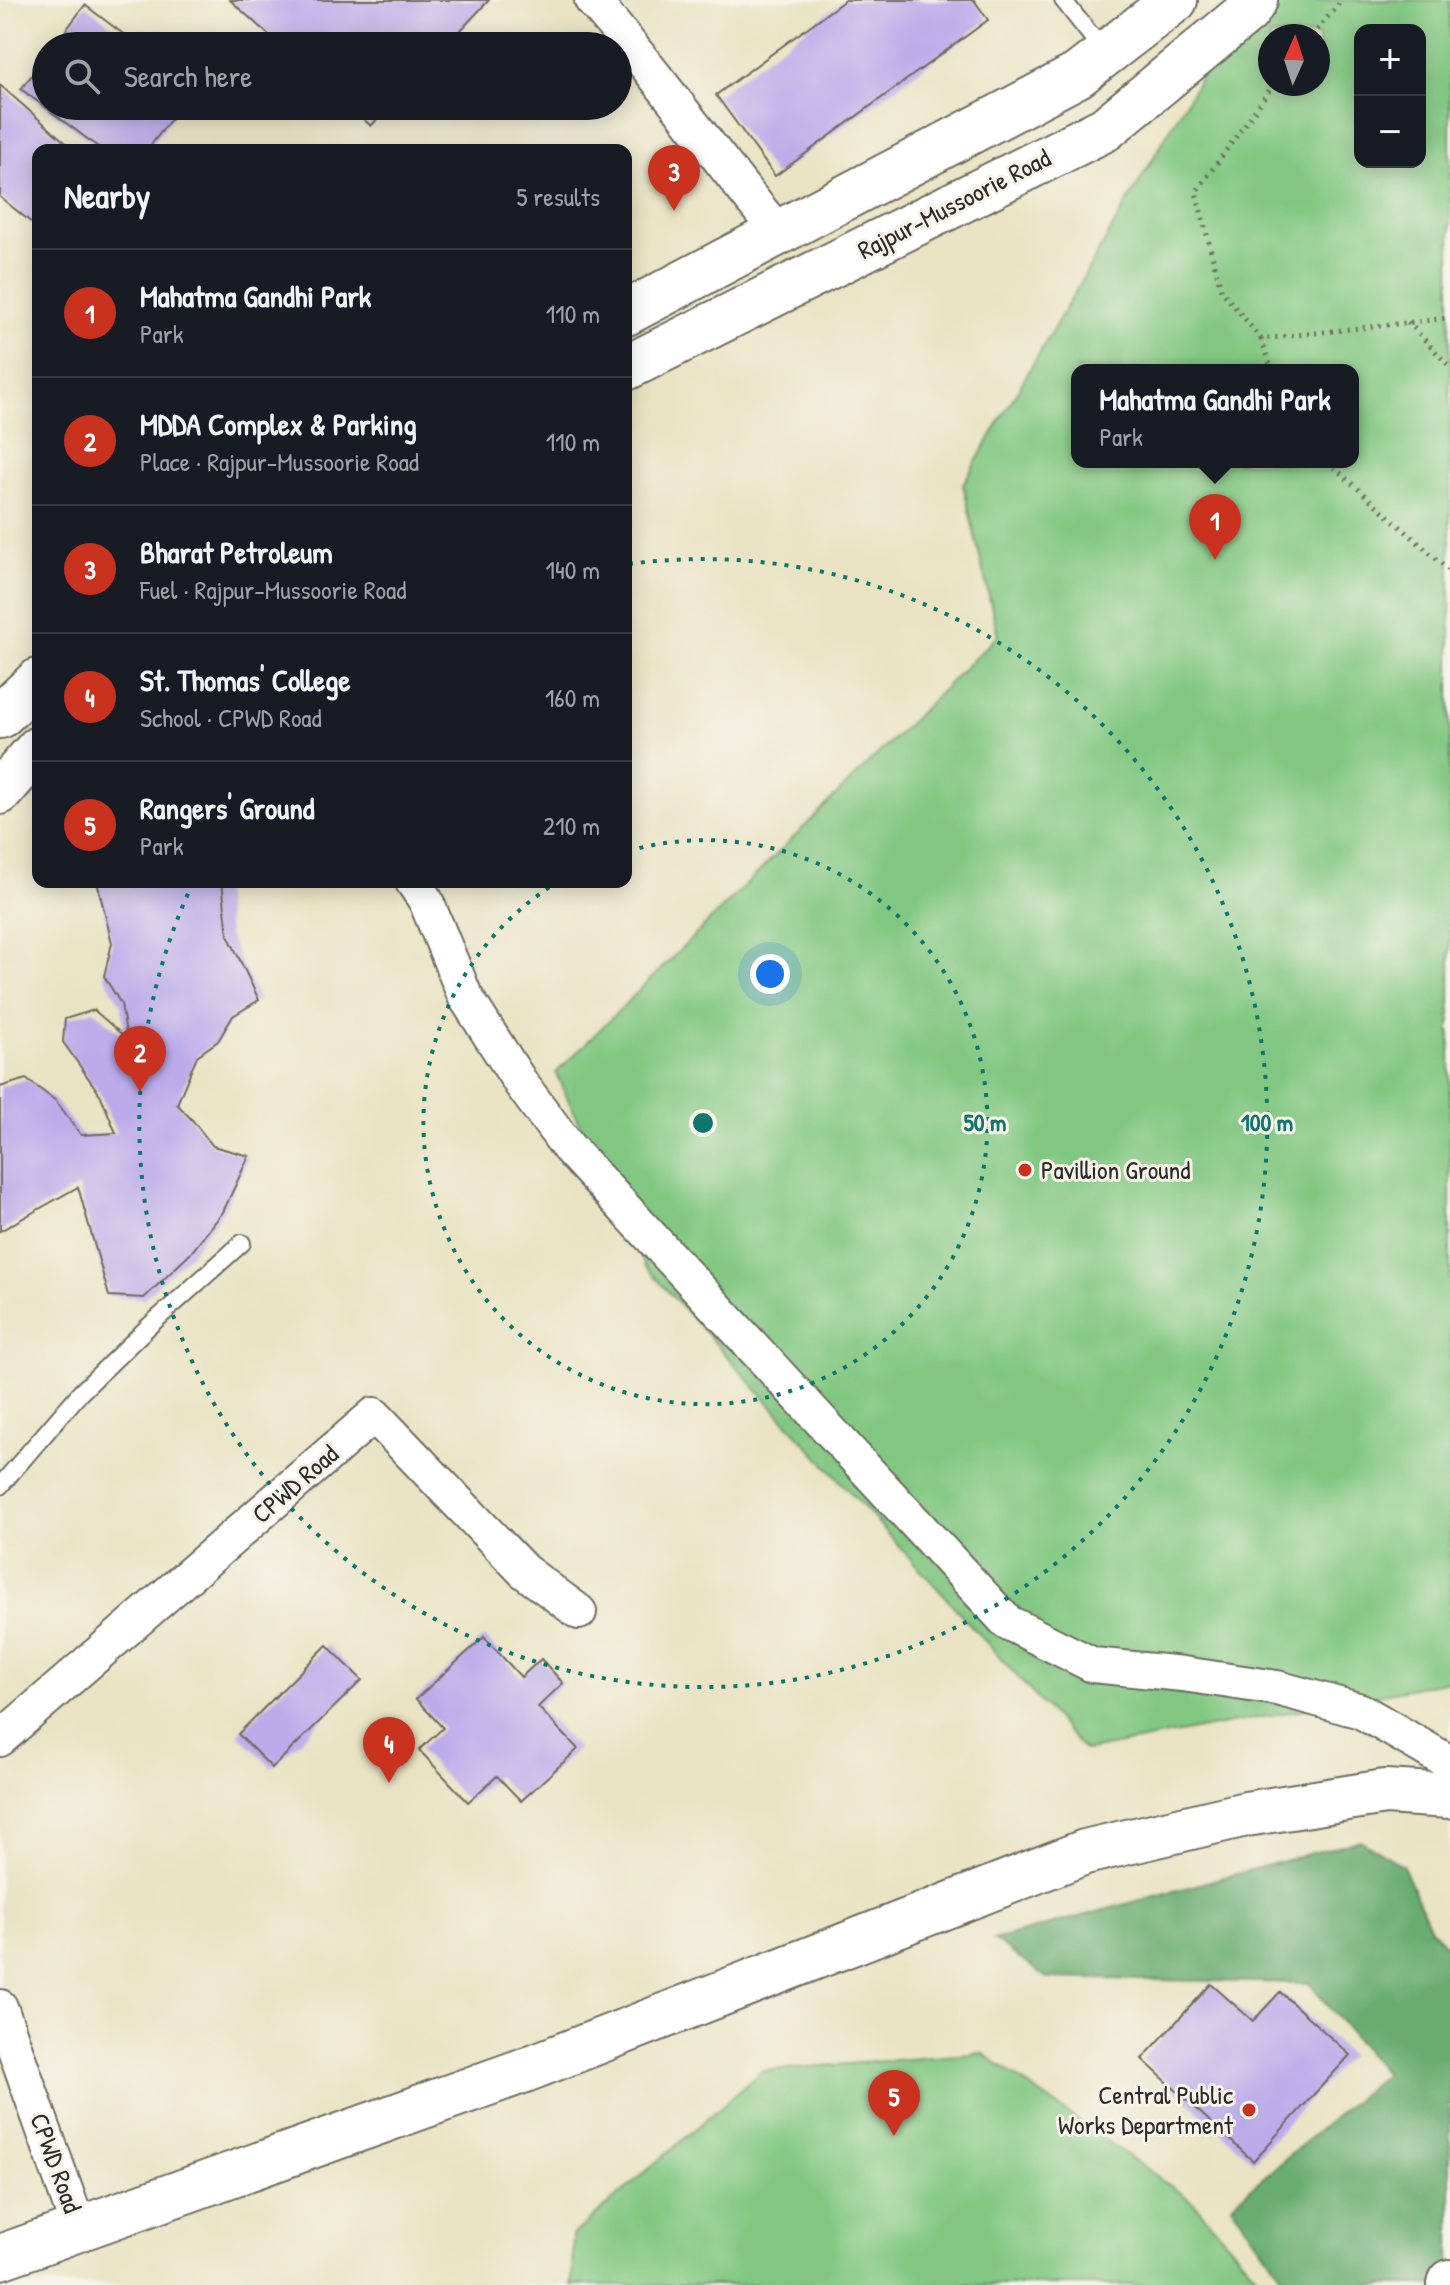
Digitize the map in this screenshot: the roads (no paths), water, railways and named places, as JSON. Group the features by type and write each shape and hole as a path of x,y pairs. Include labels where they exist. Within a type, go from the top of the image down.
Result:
{"main road":[{"name":"Rajpur-Mussoorie Road","path":"632,310 1078,75 1175,0"},
{"name":"Rajpur-Mussoorie Road","path":"632,365 1105,129 1247,12 1255,0"},
{"path":"0,716 32,687"},
{"path":"0,792 32,756"},
{"path":"0,2257 525,2070 1085,1852 1246,1814 1385,1792 1450,1795 1447,1824 1450,1834"}],"street":[{"path":"592,0 621,32"},
{"path":"632,46 779,233"},
{"path":"417,888 426,901 465,996 522,1085 568,1147 1007,1622 1093,1665 1277,1688 1361,1711 1450,1763"},
{"name":"CPWD Road","path":"0,1739 374,1415 524,1571 579,1612"},
{"name":"CPWD Road","path":"0,2007 79,2229"}],"lane":[{"path":"1063,0 1105,54"},
{"path":"0,1486 80,1393 242,1243"}],"place":[{"name":"Bharat Petroleum","path":"674,211"},
{"name":"Mahatma Gandhi Park","path":"1215,560"},
{"name":"MDDA Complex & Parking","path":"140,1092"},
{"name":"Pavillion Ground","path":"1025,1170"},
{"name":"St. Thomas' College","path":"389,1783"},
{"name":"Central Public Works Department","path":"1249,2110"},
{"name":"Rangers' Ground","path":"894,2136"}]}
